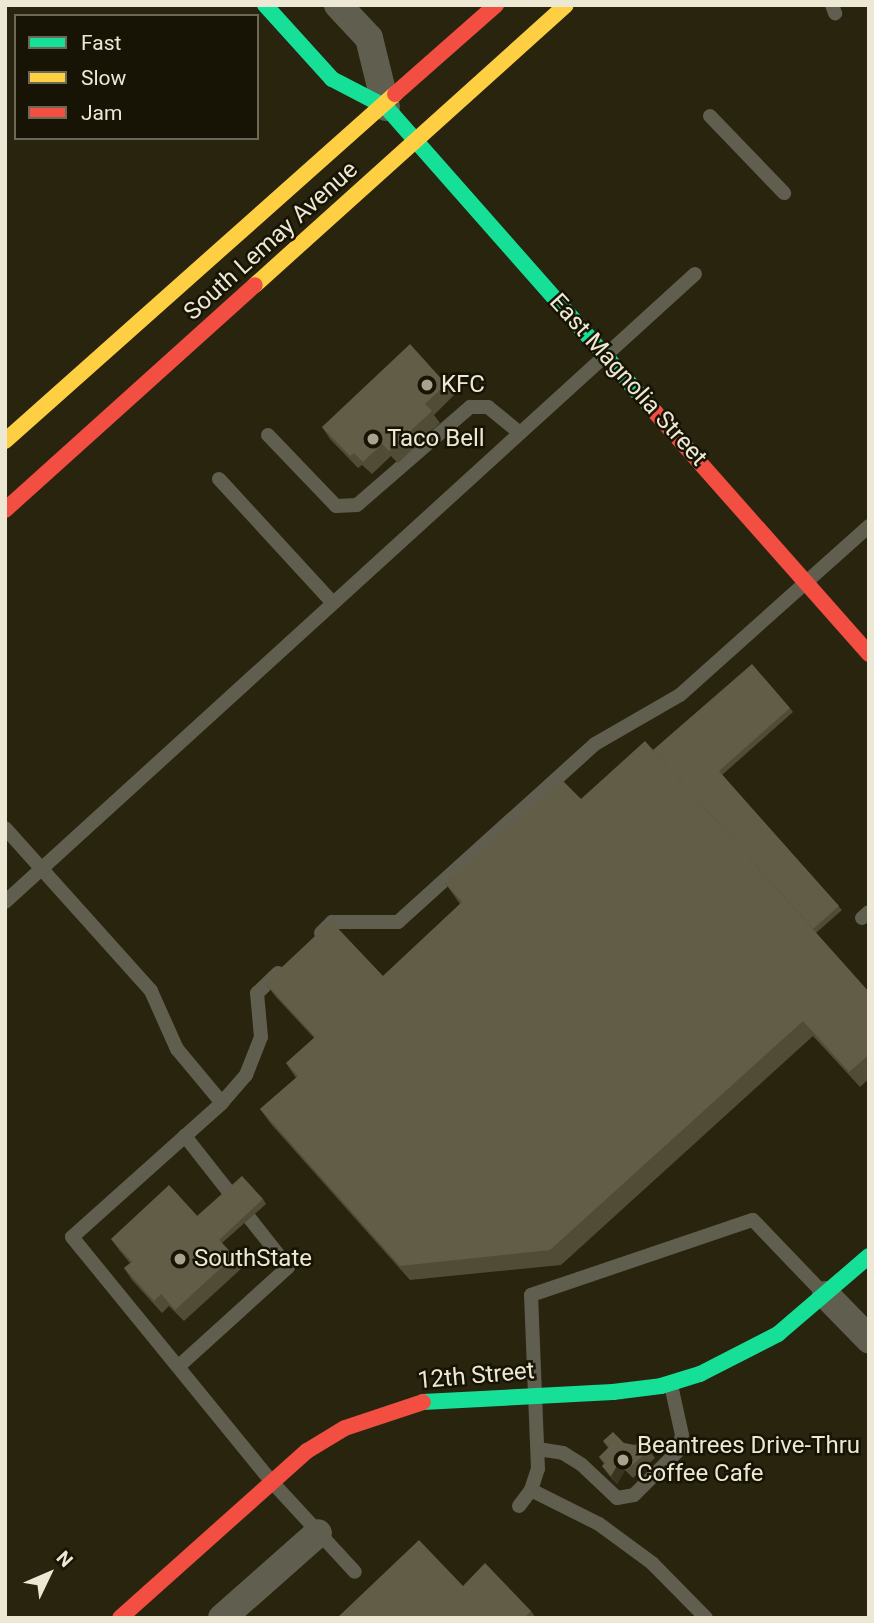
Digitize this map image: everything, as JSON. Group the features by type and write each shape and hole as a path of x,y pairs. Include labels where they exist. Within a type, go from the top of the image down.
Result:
{"street":[{"path":"265,5 332,79 386,107"},
{"path":"338,5 369,38 386,107"},
{"name":"South Lemay Avenue","path":"5,441 386,107 496,5"},
{"name":"South Lemay Avenue","path":"5,510 566,5"},
{"name":"East Magnolia Street","path":"386,107 869,654"},
{"name":"12th Street","path":"120,1618 307,1451 379,1413 435,1398 613,1392 671,1383 750,1351 778,1334 869,1256"},
{"path":"826,1295 869,1339"},
{"path":"222,1618 318,1533"}],"lane":[{"path":"710,116 784,193"},
{"path":"5,902 695,274"},
{"path":"268,435 337,506 357,505 470,407 488,407 520,433"},
{"path":"219,479 333,603"},
{"path":"355,1572 272,1482 72,1237 222,1102 246,1075 261,1037 257,993 332,922 398,922 595,744 680,695 869,526"},
{"path":"5,828 151,991 177,1049 222,1102"},
{"path":"179,1366 288,1267 185,1136"},
{"path":"519,1506 531,1490 538,1449 538,1393 531,1295 753,1220 826,1295"},
{"path":"538,1449 563,1453 582,1465 617,1498 634,1495 678,1451 682,1434 671,1383"},
{"path":"531,1490 599,1524 642,1555 706,1618"}],"building":[{"path":"410,344 446,384 425,404 432,411 389,451 382,444 363,462 354,453 350,456 322,427"},
{"path":"752,664 790,708 719,771 839,906 813,929 653,750"},
{"path":"645,741 869,992 869,1055 849,1072 803,1021 550,1250 400,1266 260,1109 298,1076 286,1063 315,1037 265,983 331,921 383,976 462,902 445,883 562,780 581,799"},
{"path":"242,1176 263,1199 219,1240 197,1216"},
{"name":"SouthState","path":"169,1185 234,1256 175,1310 161,1294 154,1301 124,1268 132,1262 111,1239"},
{"path":"613,1432 624,1443 635,1445 640,1440 649,1450 627,1470 619,1462 611,1476 602,1466 605,1463 599,1457 609,1447 603,1441"},
{"path":"419,1540 463,1586 485,1563 531,1611 524,1618 337,1618"}],"traffic: fast":[{"path":"265,5 332,79 386,107 655,412"},
{"path":"423,1402 613,1392 661,1386 700,1374 778,1334 869,1256"}],"traffic: slow":[{"path":"255,285 566,5"},
{"path":"5,441 395,94"}],"traffic: jam":[{"path":"395,94 496,5"},
{"path":"5,510 255,285"},
{"path":"655,412 869,654"},
{"path":"120,1618 307,1451 345,1428 423,1402"}],"place":[{"name":"KFC","path":"427,385"},
{"name":"Taco Bell","path":"373,439"},
{"name":"SouthState","path":"180,1259"},
{"name":"Beantrees Drive-Thru Coffee Cafe","path":"623,1460"}]}
